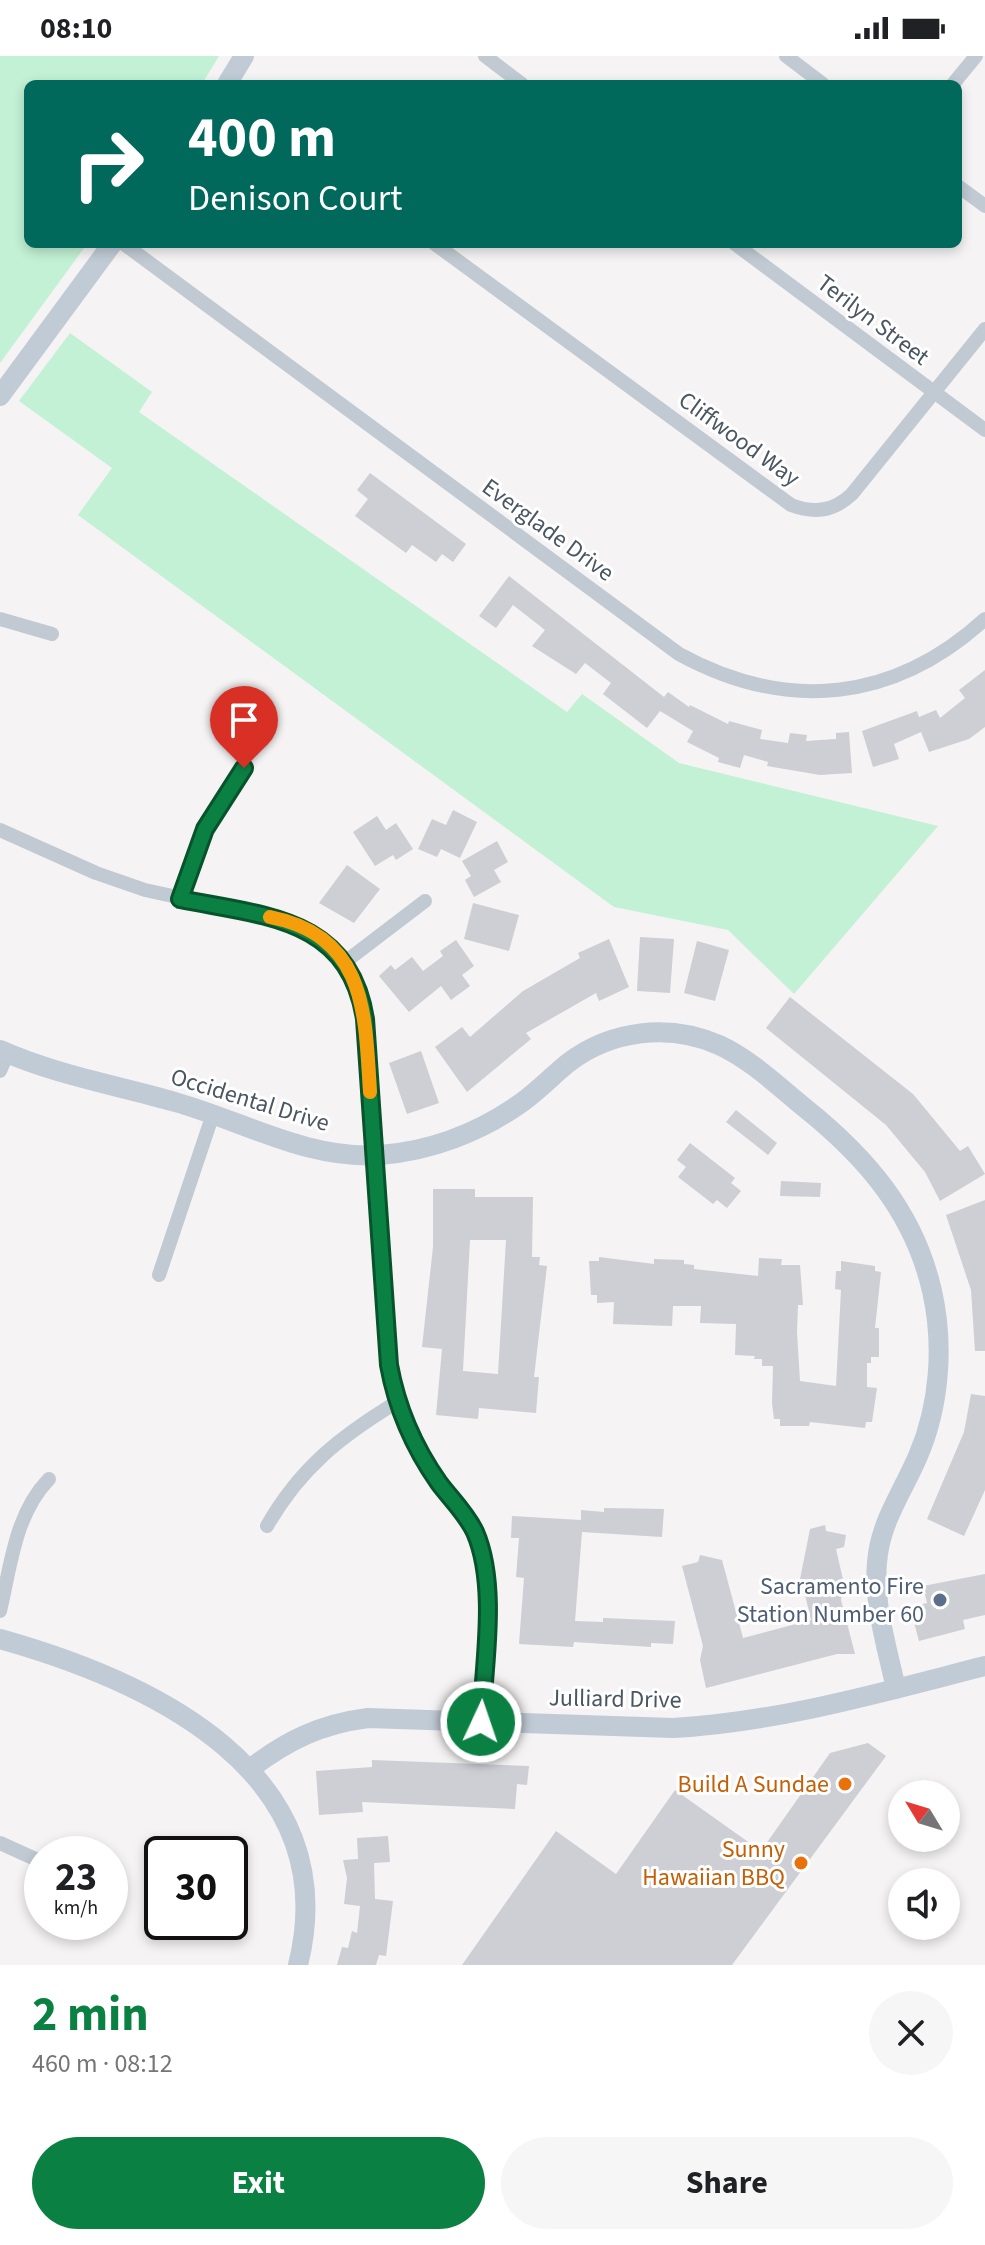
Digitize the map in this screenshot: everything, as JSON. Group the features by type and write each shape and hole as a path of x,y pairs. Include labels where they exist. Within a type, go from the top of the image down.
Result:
{"street":[{"path":"229,80 244,56"},
{"path":"485,56 517,80"},
{"path":"786,56 818,80"},
{"path":"956,80 976,56"},
{"path":"962,189 985,206"},
{"path":"0,396 109,248"},
{"name":"Everglade Drive","path":"129,248 679,654 705,668 747,683 791,691 855,688 884,681 934,659 985,619"},
{"name":"Cliffwood Way","path":"440,248 779,496 805,510 819,511 844,502 985,329"},
{"name":"Terilyn Street","path":"740,248 985,430"},
{"path":"0,619 52,634"},
{"path":"180,899 205,829 244,768"},
{"path":"0,830 96,873 180,899 288,921 328,943 345,962 356,982 364,1009 389,1365 397,1402 423,1460 463,1511 484,1559 487,1583 481,1722"},
{"path":"345,962 425,901"},
{"name":"Occidental Drive","path":"3,1058 213,1114 307,1148 374,1155 423,1148 470,1132 521,1103 589,1049 624,1036 654,1032 691,1035 733,1052 864,1159 896,1201 914,1236 931,1287 938,1331 937,1381 923,1444 888,1516 877,1557 877,1597 896,1689"},
{"path":"159,1275 213,1114"},
{"path":"267,1526 285,1495 323,1451 397,1402"},
{"path":"0,1611 21,1521 38,1491 49,1479"},
{"path":"0,1639 52,1655 121,1683 209,1734 251,1768 280,1807 299,1852 307,1907 298,1965"},
{"name":"Julliard Drive","path":"251,1768 299,1735 340,1721 368,1718 708,1726 896,1689 985,1666"},
{"path":"0,1843 24,1854"}],"green space":[{"path":"0,56 219,56 204,80 24,80 24,248 84,248 0,363"},
{"path":"70,333 152,392 139,412 567,712 582,694 679,763 938,826 794,994 728,930 614,907 78,515 112,468 19,401"}],"building":[{"path":"370,473 466,544 453,562 442,554 436,562 412,545 406,553 355,516 368,499 357,490"},
{"path":"509,576 664,697 668,692 689,707 728,724 729,721 762,730 760,739 788,743 790,733 807,735 806,741 836,739 836,733 849,732 852,773 820,775 767,766 768,762 744,755 740,768 718,762 719,758 687,742 693,731 660,711 647,728 603,694 611,683 585,663 576,674 532,646 545,630 513,605 496,628 479,616"},
{"path":"985,670 985,727 969,739 929,752 921,732 894,744 899,759 873,767 862,731 917,711 919,717 936,710 940,718 965,698 959,690"},
{"path":"453,810 477,822 460,858 441,849 437,857 418,849 432,819 446,825"},
{"path":"377,816 386,830 396,823 413,849 396,860 393,855 375,866 353,832"},
{"path":"497,841 508,862 494,870 501,882 474,897 465,880 471,876 462,861"},
{"path":"347,865 380,889 354,923 319,903"},
{"path":"473,903 519,915 509,951 464,939"},
{"path":"640,937 674,939 670,993 637,991"},
{"path":"609,939 629,987 599,1001 596,993 526,1033 531,1039 467,1092 435,1047 462,1027 470,1037 523,991 580,958 578,953"},
{"path":"456,940 474,966 462,975 470,986 451,1000 441,986 409,1012 379,976 391,965 395,970 412,957 423,971 443,956 440,951"},
{"path":"697,941 729,950 715,1001 684,993"},
{"path":"790,997 913,1094 960,1151 968,1146 985,1174 940,1201 925,1172 886,1125 766,1028"},
{"path":"421,1051 439,1103 407,1114 389,1063"},
{"path":"736,1110 777,1143 768,1155 726,1122"},
{"path":"690,1143 735,1178 731,1183 741,1191 727,1208 717,1200 713,1204 678,1177 686,1167 677,1160"},
{"path":"781,1181 821,1183 820,1197 780,1196"},
{"path":"433,1189 475,1189 475,1197 533,1197 532,1257 540,1257 539,1265 547,1266 534,1377 539,1377 536,1413 479,1408 478,1419 436,1415 442,1349 422,1347 433,1247","holes":["470,1240 506,1240 498,1374 463,1371"]},
{"path":"985,1200 985,1351 975,1351 971,1290 946,1215"},
{"path":"599,1257 654,1264 654,1259 684,1260 684,1264 694,1265 694,1269 758,1276 759,1258 782,1259 781,1265 800,1265 803,1305 798,1305 797,1332 800,1381 836,1386 841,1290 835,1289 836,1271 841,1271 841,1261 875,1266 875,1271 881,1272 875,1328 879,1328 879,1357 871,1357 871,1363 867,1363 867,1387 877,1388 872,1422 866,1422 865,1428 810,1422 809,1426 780,1426 780,1419 774,1419 772,1403 773,1366 762,1366 762,1359 754,1359 755,1356 735,1355 736,1324 700,1323 701,1306 673,1306 672,1326 613,1324 614,1302 597,1303 597,1295 591,1295 589,1261 599,1261"},
{"path":"971,1394 985,1396 985,1490 964,1536 927,1519 964,1432"},
{"path":"604,1508 664,1509 662,1537 582,1532 575,1621 603,1622 603,1618 675,1621 673,1644 651,1643 651,1647 574,1642 573,1647 519,1644 524,1578 516,1577 519,1538 511,1538 512,1516 581,1520 581,1510 604,1512"},
{"path":"825,1525 826,1531 846,1535 844,1547 836,1549 844,1584 841,1600 855,1654 837,1654 706,1688 700,1660 703,1646 682,1566 698,1562 700,1555 722,1560 743,1638 811,1620 805,1595 797,1594 810,1529"},
{"path":"985,1574 985,1615 963,1620 965,1629 919,1641 910,1607 927,1603 923,1586"},
{"path":"868,1743 886,1756 732,1965 462,1965 556,1831 616,1874 675,1790 761,1851 830,1753"},
{"path":"372,1760 529,1766 527,1785 517,1784 515,1809 362,1802 363,1812 319,1815 316,1771 372,1767"},
{"path":"388,1836 390,1862 374,1863 375,1899 393,1901 386,1956 379,1955 376,1965 337,1965 342,1947 348,1948 352,1931 357,1933 360,1906 344,1904 347,1878 343,1860 358,1859 357,1838"}],"slow traffic":[{"path":"270,917 309,930 328,943 345,962 362,1000 370,1092"}],"place":[{"name":"Sacramento Fire Station Number 60","path":"940,1600"},
{"name":"Build A Sundae","path":"845,1784"},
{"name":"Sunny Hawaiian BBQ","path":"801,1863"}],"route":[{"path":"244,768 220,801 205,829 180,899 288,921 309,930 328,943 345,962 356,982 365,1019 389,1365 394,1394 412,1440 423,1460 463,1511 475,1532 484,1559 487,1583 481,1722"}]}
